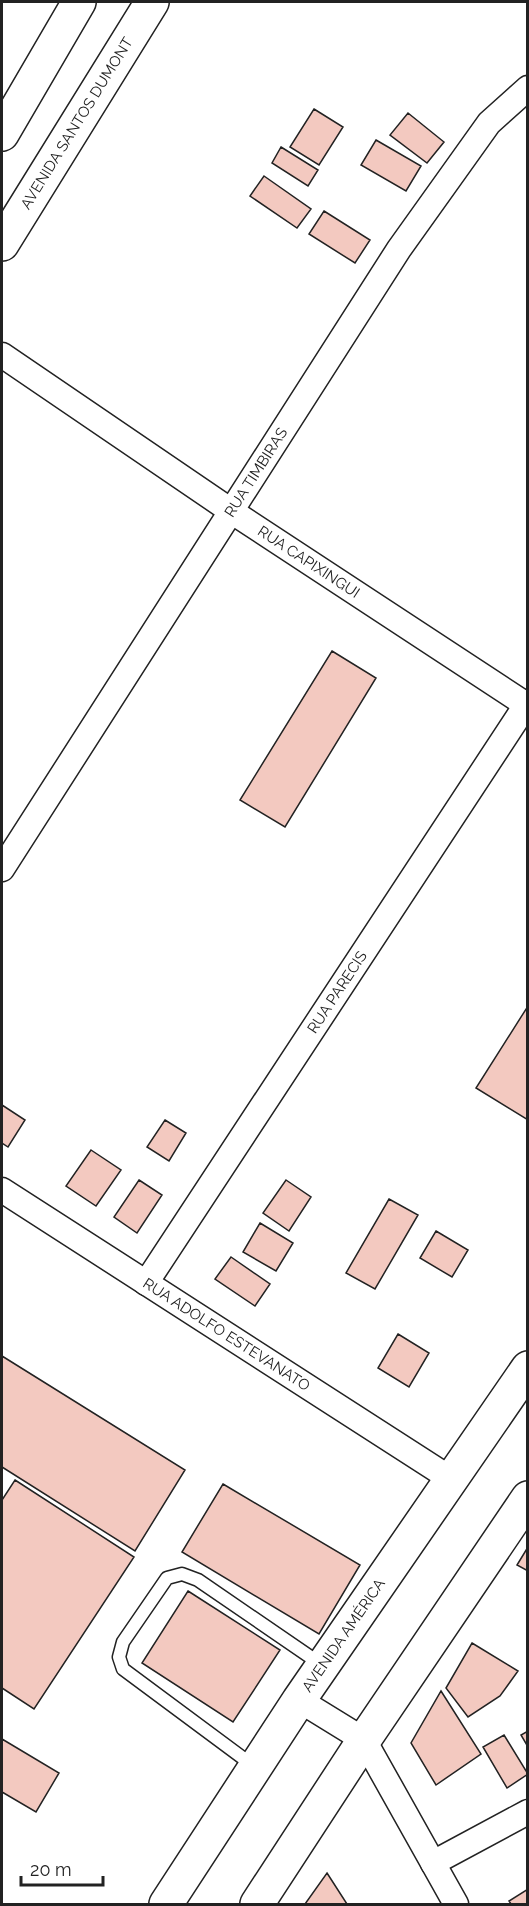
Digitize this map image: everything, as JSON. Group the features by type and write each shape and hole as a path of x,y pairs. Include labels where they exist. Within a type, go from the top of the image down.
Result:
{"main road":[{"path":"2,134 79,2"},
{"name":"AVENIDA SANTOS DUMONT","path":"2,244 152,2"},
{"name":"AVENIDA AMÉRICA","path":"166,1905 299,1701 528,1368"},
{"path":"257,1905 364,1740 528,1498"}],"street":[{"name":"RUA TIMBIRAS","path":"2,869 399,249 489,123 528,88"},
{"name":"RUA CAPIXINGUI","path":"2,355 231,511 527,704"},
{"name":"RUA PARECIS","path":"146,1283 527,704"},
{"name":"RUA ADOLFO ESTEVANATO","path":"2,1190 451,1479"},
{"path":"299,1701 364,1740 456,1905"},
{"path":"433,1863 528,1812"}],"lane":[{"path":"256,1767 123,1669 119,1657 123,1642 167,1578 182,1574 198,1580 323,1666"}],"building":[{"path":"314,109 343,127 319,165 290,147"},
{"path":"408,113 444,142 427,163 390,135"},
{"path":"376,140 421,166 406,191 361,165"},
{"path":"281,147 318,170 308,186 272,163"},
{"path":"264,176 311,209 297,228 250,196"},
{"path":"324,211 370,240 355,263 309,234"},
{"path":"332,651 376,678 285,827 240,800"},
{"path":"528,1006 528,1120 476,1088"},
{"path":"2,1105 25,1120 8,1147 2,1143"},
{"path":"165,1120 186,1133 169,1161 147,1147"},
{"path":"91,1150 121,1170 96,1206 66,1186"},
{"path":"139,1180 162,1195 137,1233 114,1217"},
{"path":"286,1180 311,1197 289,1231 263,1213"},
{"path":"389,1199 418,1215 375,1289 346,1273"},
{"path":"260,1223 293,1243 276,1271 243,1252"},
{"path":"436,1231 468,1250 452,1277 420,1258"},
{"path":"231,1257 270,1284 255,1306 215,1279"},
{"path":"398,1334 429,1353 409,1387 378,1368"},
{"path":"2,1356 185,1470 135,1551 2,1467"},
{"path":"15,1480 134,1557 34,1709 2,1688 2,1500"},
{"path":"223,1484 360,1565 319,1634 182,1552"},
{"path":"528,1547 528,1571 517,1565"},
{"path":"188,1591 280,1650 233,1722 142,1663"},
{"path":"472,1643 518,1671 500,1696 468,1717 446,1688"},
{"path":"441,1691 481,1754 436,1785 411,1743"},
{"path":"528,1731 528,1747 521,1735"},
{"path":"504,1735 528,1774 507,1788 483,1747"},
{"path":"2,1739 59,1773 36,1812 2,1792"},
{"path":"327,1873 347,1904 305,1904"},
{"path":"528,1889 528,1904 511,1904 509,1901"}]}
